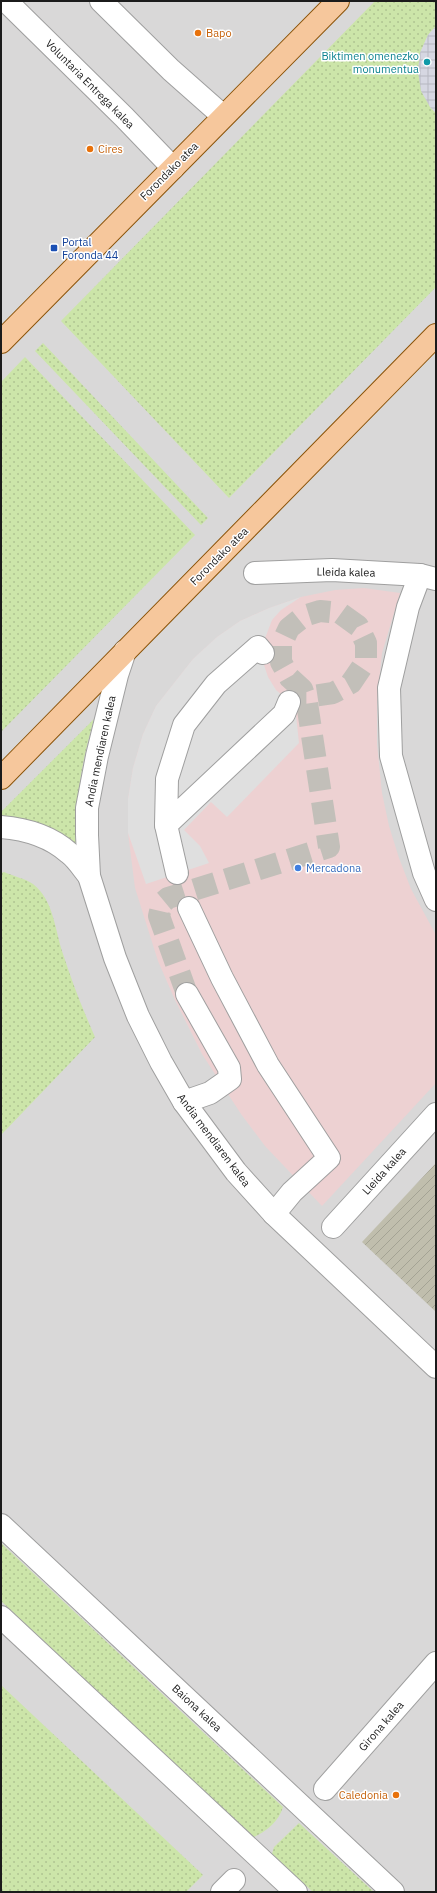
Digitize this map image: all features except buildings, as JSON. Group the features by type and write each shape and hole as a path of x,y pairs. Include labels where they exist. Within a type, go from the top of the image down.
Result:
{"main road":[{"name":"Forondako atea","path":"1,341 338,1"},
{"name":"Forondako atea","path":"1,778 436,334"}],"street":[{"name":"Voluntaria Entrega kalea","path":"6,1 124,117 173,168"},
{"path":"101,1 171,70 223,116"},
{"name":"Lleida kalea","path":"255,573 332,570 428,577"},
{"path":"428,577 408,607 389,688 391,756 424,873 436,900"},
{"path":"177,873 166,825 167,779 184,725 216,684 258,647 262,653"},
{"name":"Andia mendiaren kalea","path":"125,651 117,675 97,756 87,808 89,876 115,958 138,1016 161,1062 184,1102 236,1172 274,1214 436,1366"},
{"path":"166,825 284,714 289,702"},
{"name":"Andia mendiaren kalea","path":"1,827 25,830 50,840 70,853 89,876"},
{"path":"189,908 222,978 268,1065 329,1158 292,1192 274,1214"},
{"path":"184,1102 210,1093 230,1079 229,1068 187,994"},
{"name":"Lleida kalea","path":"332,1228 436,1114"},
{"name":"Baiona kalea","path":"1,1525 393,1892"},
{"path":"1,1617 296,1892"},
{"name":"Girona kalea","path":"325,1789 436,1663"}],"shaded area":[{"path":"1,1 436,1 436,1892 1,1892"},
{"name":"Biktimen omenezko monumentua","path":"436,26 436,113 430,107 421,91 418,72 420,53 428,35"},
{"name":"Mercadona","path":"364,588 400,593 382,653 377,702 377,744 382,793 389,826 411,889 436,935 436,1083 322,1206 265,1146 241,1114 202,1054 175,1000 158,961 135,888 128,833 128,799 133,768 143,734 156,706 193,659 217,637 240,621 269,608 301,597 335,590"},
{"path":"301,597 281,610 272,620 264,641 263,653 264,665 268,677 276,690 295,706 299,743 227,817 211,802 184,830 200,846 209,863 146,884 128,833 128,799 133,768 143,734 156,706 193,659 217,637 240,621 269,608"},
{"path":"436,1163 436,1312 362,1242"}],"green space":[{"path":"375,1 436,1 436,26 428,35 420,53 418,72 430,107 436,113 436,287 229,498 61,321"},
{"path":"43,343 208,518 201,525 35,351"},
{"path":"25,357 195,535 1,732 1,382"},
{"path":"94,719 82,767 78,798 78,829 80,846 42,827 1,816 1,812"},
{"path":"4,872 33,884 40,891 50,907 70,975 95,1037 1,1135 1,873"},
{"path":"1,1543 283,1807 279,1817 272,1825 254,1837 1,1601"},
{"path":"1,1685 203,1875 186,1892 1,1892"},
{"path":"299,1823 374,1892 313,1892 272,1854 274,1847"}],"tunnel":[{"path":"187,994 159,916 162,903 168,898 329,847 307,703 302,689 290,678 281,662 281,645 289,628 304,616 320,611 340,613 358,626 366,643 366,661 351,683 333,693 313,696 291,696"}],"place":[{"name":"Bapo","path":"198,33"},
{"name":"Biktimen omenezko monumentua","path":"427,62"},
{"name":"Cires","path":"90,149"},
{"name":"Portal Foronda 44","path":"54,248"},
{"name":"Mercadona","path":"298,868"},
{"name":"Caledonia","path":"396,1795"}]}
